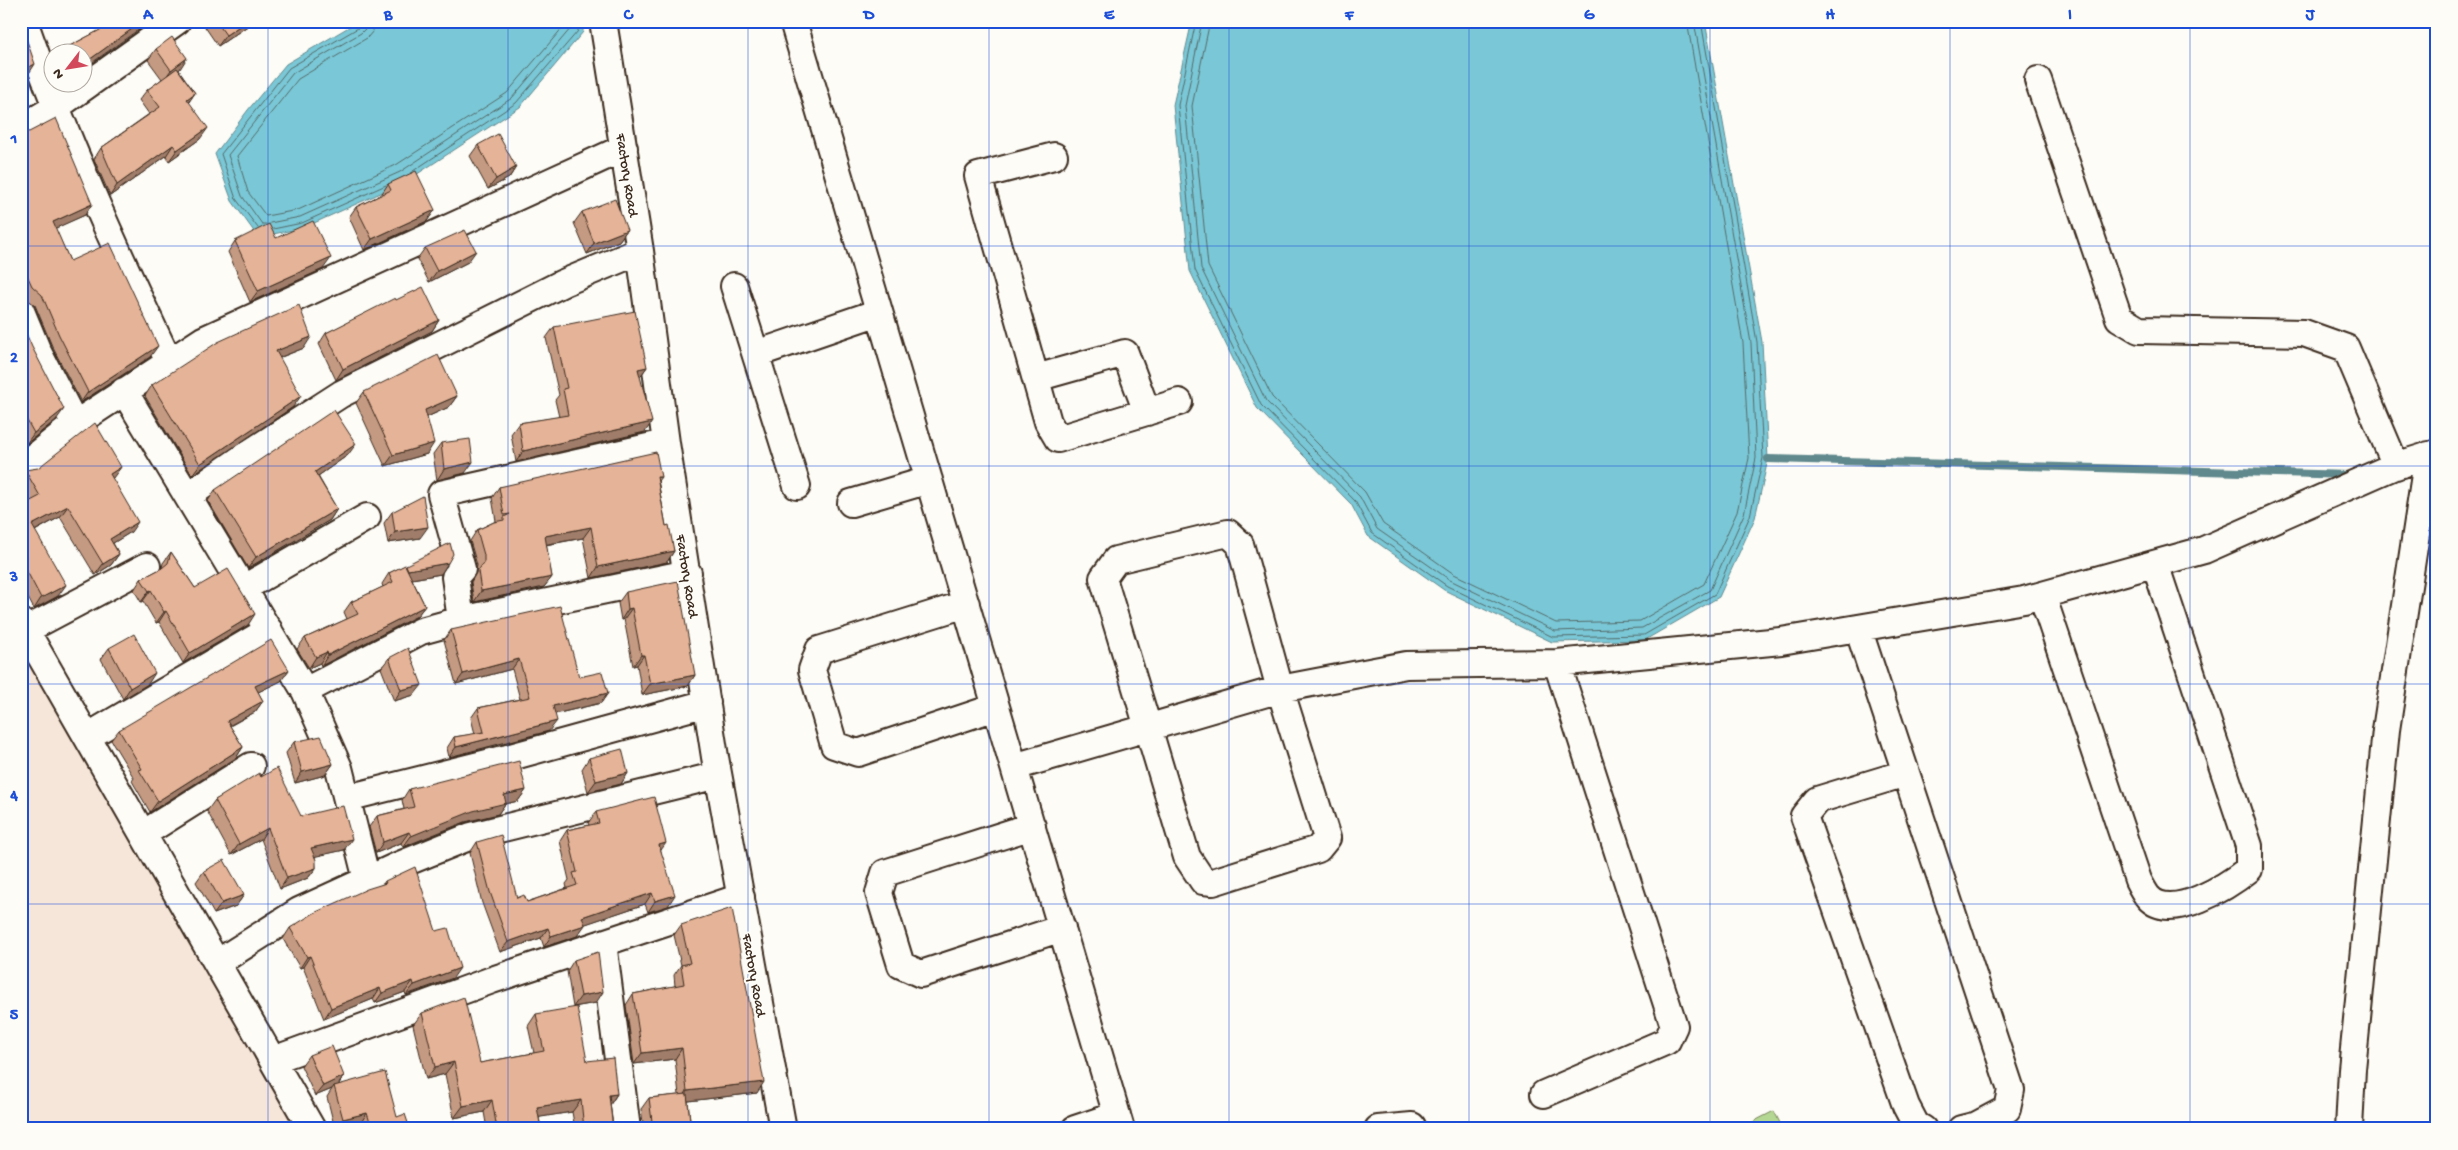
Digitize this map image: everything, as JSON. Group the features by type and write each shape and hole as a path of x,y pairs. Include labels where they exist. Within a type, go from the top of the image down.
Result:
{"street":[{"path":"24,21 55,108 124,267 169,362"},
{"path":"21,128 55,108 151,29 177,21"},
{"name":"Factory Road","path":"603,21 640,251 666,443 688,573 718,775 783,1129"},
{"path":"793,21 1119,1122 1075,1129"},
{"path":"2038,80 2119,318 2139,330 2304,334 2346,348 2393,467"},
{"path":"21,467 75,424 203,340 624,148"},
{"path":"1054,156 978,176 1048,422 1058,439 1179,402"},
{"path":"188,496 245,456 341,394 563,283 640,251"},
{"path":"734,286 798,486"},
{"path":"21,312 38,352 75,424"},
{"path":"756,354 879,312"},
{"path":"1036,378 1126,353 1147,412"},
{"path":"124,391 305,691 339,768 367,880"},
{"path":"461,620 456,577 462,569 441,494 666,443"},
{"path":"1014,767 1280,689 1406,664 1557,663 1781,640 2042,595 2204,550 2393,467 2429,466 2386,730 2352,1069 2349,1129"},
{"path":"851,503 929,480"},
{"path":"244,588 367,517"},
{"path":"1228,534 1240,544 1280,689 1327,838 1318,849 1213,882 1203,881 1187,857 1149,728 1103,578 1116,560 1228,534"},
{"path":"2042,595 2138,880 2149,898 2168,906 2200,900 2233,883 2249,869 2249,846 2155,564"},
{"path":"147,566 24,626 312,1129"},
{"path":"305,691 421,631 461,620 688,573"},
{"path":"966,604 818,650 812,670 834,745 858,753 996,707"},
{"path":"1858,628 2011,1090 2007,1109 1977,1125 1961,1129"},
{"path":"87,737 269,630"},
{"path":"1544,1094 1667,1042 1674,1026 1557,663"},
{"path":"347,798 508,758 707,703"},
{"path":"143,834 251,766"},
{"path":"1906,773 1817,800 1804,816 1906,1106 1916,1125 1924,1129"},
{"path":"217,963 299,911 471,836 718,775"},
{"path":"1032,826 885,873 879,893 901,965 921,974 1062,928"},
{"path":"272,1060 492,980 741,897"},
{"path":"603,943 627,1129"},
{"path":"1378,1129 1412,1126 1413,1129"}],"shaded area":[{"path":"21,636 267,1075 296,1129 21,1129"}],"green space":[{"path":"1774,1111 1783,1129 1739,1129"}],"water":[{"path":"359,21 583,21 583,32 520,107 405,182 303,228 258,237 232,201 215,154 286,64"},
{"path":"1192,21 1705,21 1762,342 1768,459 1755,518 1719,597 1645,640 1552,642 1444,590 1368,536 1351,504 1257,408 1190,271 1173,105"}],"building":[{"path":"117,21 143,21 92,58 92,42 77,42"},
{"path":"216,21 247,21 226,35"},
{"path":"172,37 187,58 171,70 156,49"},
{"path":"26,38 35,64 21,71 21,41"},
{"path":"177,68 195,93 187,99 208,128 177,150 173,145 117,185 101,148 160,107 147,90"},
{"path":"56,118 92,204 53,222 70,261 110,243 158,346 88,392 59,335 42,295 32,286 21,262 21,130 29,132"},
{"path":"498,134 516,167 496,179 478,145"},
{"path":"416,171 435,210 372,239 356,207 391,190 388,184"},
{"path":"615,199 627,230 594,243 582,212"},
{"path":"313,221 331,258 258,291 235,241 269,224 276,238"},
{"path":"465,230 476,251 437,271 425,248"},
{"path":"423,287 439,320 343,369 326,333 395,298 396,300"},
{"path":"299,305 311,337 276,351 301,396 200,464 152,385 218,342"},
{"path":"635,311 647,367 638,369 652,422 523,451 519,423 568,415 563,389 567,388 554,327"},
{"path":"21,322 64,409 34,433 21,410"},
{"path":"438,355 457,396 425,410 434,443 393,455 364,392"},
{"path":"334,410 356,444 315,472 337,509 256,557 215,490"},
{"path":"95,423 121,467 110,474 138,522 110,539 119,554 103,564 68,506 32,525 66,585 41,598 21,560 26,557 21,549 21,506 40,496 25,470 38,468"},
{"path":"470,439 473,462 444,469 441,443"},
{"path":"656,452 661,477 657,477 666,526 669,525 674,551 598,567 591,527 545,536 552,577 481,591 478,571 484,562 484,555 477,530 494,522 504,520 504,517 510,514 504,515 499,487"},
{"path":"423,496 428,527 395,532 392,512"},
{"path":"450,543 453,554 448,563 408,570 406,565"},
{"path":"171,552 195,588 228,569 255,614 190,653 166,611 164,612 151,590 149,591 141,579 168,563"},
{"path":"405,565 425,606 328,655 327,652 316,657 305,638 358,614 351,602 393,582 389,573"},
{"path":"678,581 695,675 650,684 644,655 641,655 632,608 628,609 626,592"},
{"path":"560,606 579,677 602,672 608,693 553,706 557,721 456,747 454,737 484,732 478,708 530,697 519,659 463,674 451,630"},
{"path":"134,634 155,673 130,688 109,648"},
{"path":"271,640 289,670 255,686 263,701 227,721 243,747 158,801 139,770 142,769 119,730"},
{"path":"408,648 422,685 401,690 389,658"},
{"path":"321,736 333,764 302,772 294,742"},
{"path":"622,749 628,773 596,781 589,758"},
{"path":"519,761 526,790 504,795 506,803 473,811 411,836 409,832 383,842 377,816 414,807 409,789"},
{"path":"277,768 301,816 343,806 352,839 311,848 316,860 316,868 287,878 268,828 239,844 215,800 259,773 261,777"},
{"path":"654,797 666,843 659,845 675,895 655,901 652,893 582,917 585,925 551,936 548,928 508,942 490,892 477,842 501,835 517,898 524,895 527,902 577,885 573,873 577,872 567,830 599,823 596,812"},
{"path":"224,860 244,895 222,903 204,871"},
{"path":"415,867 436,931 448,928 460,968 414,985 413,981 382,993 380,988 331,1008 310,956 307,957 290,928 314,913 367,889 386,883 385,881"},
{"path":"732,908 764,1082 687,1091 682,1048 642,1053 633,994 684,984 681,965 690,963 681,925"},
{"path":"598,952 603,992 581,996 574,960"},
{"path":"464,997 480,1063 544,1051 536,1014 577,1007 587,1061 613,1058 617,1094 609,1095 613,1129 584,1129 581,1100 537,1107 541,1129 497,1129 492,1100 463,1106 454,1062 435,1067 422,1013"},
{"path":"332,1046 344,1076 323,1086 309,1055"},
{"path":"385,1072 397,1117 405,1114 410,1129 372,1129 367,1113 343,1119 334,1086"},
{"path":"687,1094 691,1129 653,1129 649,1098"}],"waterway":[{"path":"1768,459 2350,475"}]}
